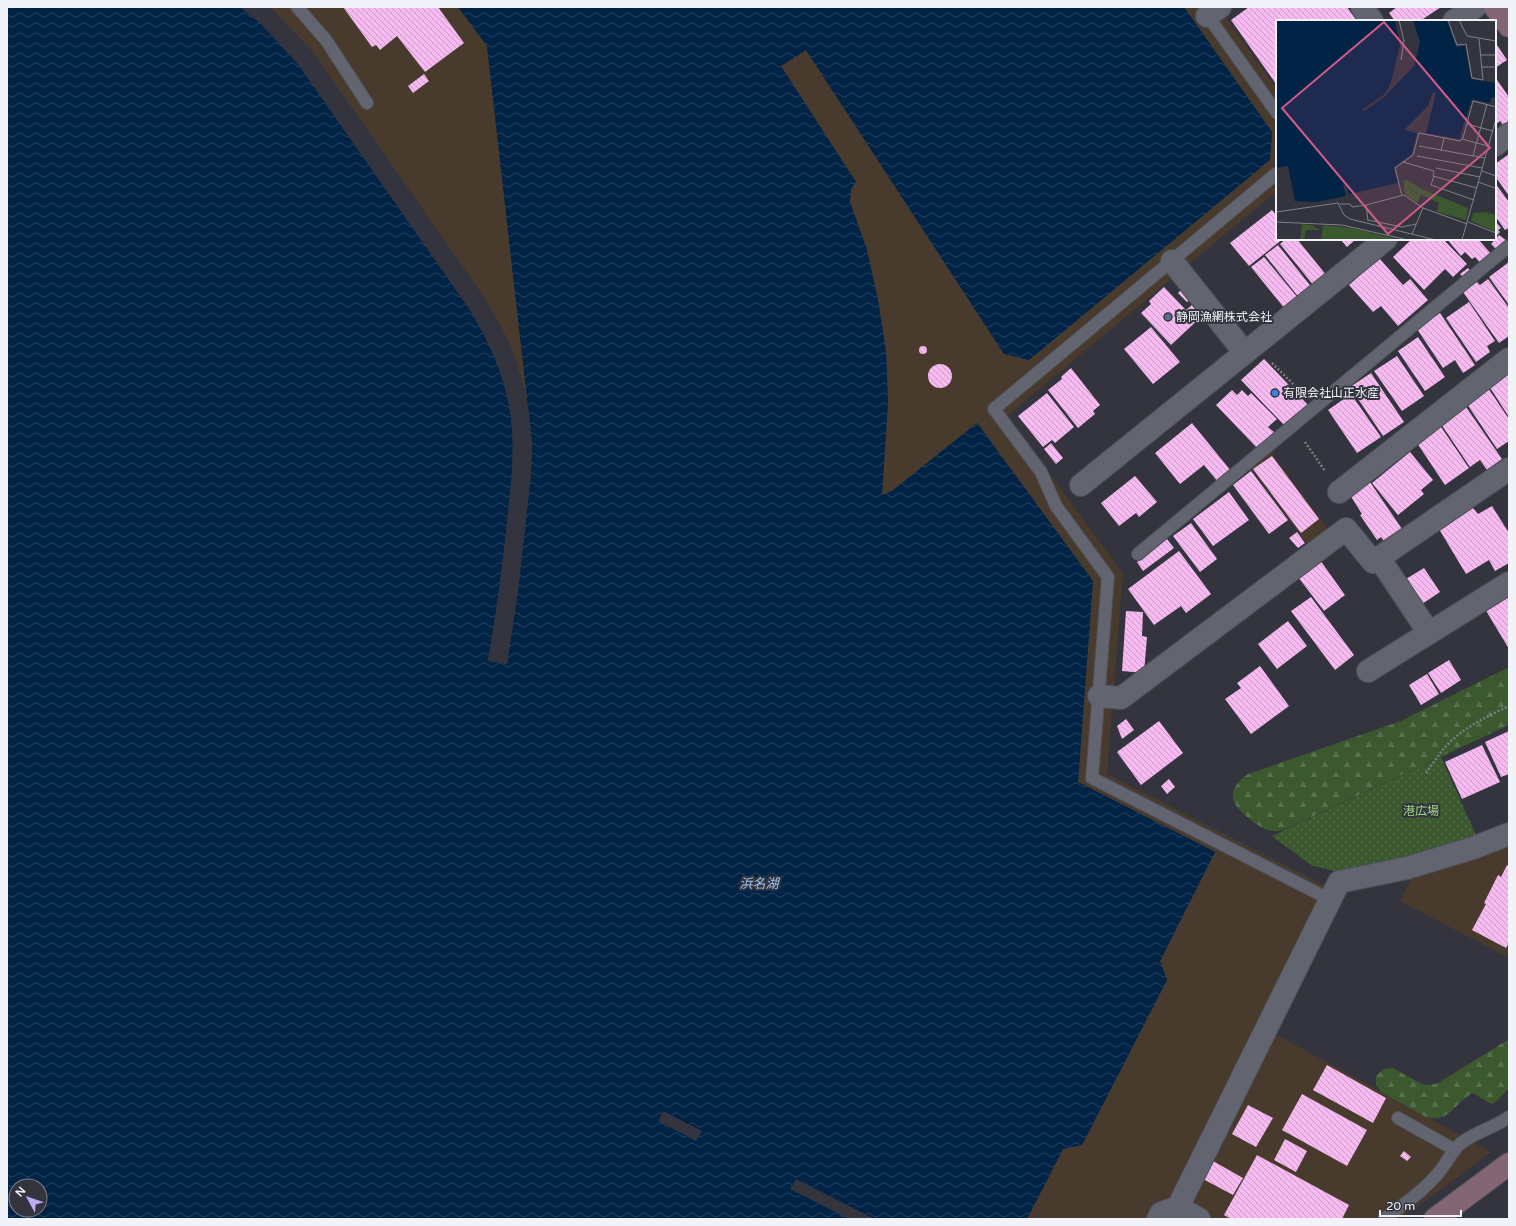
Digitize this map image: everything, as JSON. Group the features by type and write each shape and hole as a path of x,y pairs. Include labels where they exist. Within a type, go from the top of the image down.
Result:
{"street":[{"path":"1362,7 1371,20"},
{"path":"1455,20 1474,7"},
{"path":"1495,7 1509,26"},
{"path":"1496,144 1509,134"},
{"path":"1081,485 1385,240"},
{"path":"1172,261 1250,349"},
{"path":"1339,492 1509,358"},
{"path":"1099,696 1120,698 1346,529 1373,562 1509,469"},
{"path":"1379,558 1429,633"},
{"path":"1368,671 1509,584"},
{"path":"1178,1208 1339,882 1407,868 1473,848 1509,834"},
{"path":"1435,1219 1509,1164"},
{"path":"1158,1219 1161,1213 1178,1208 1199,1219"}],"lane":[{"path":"297,7 326,40 367,103"},
{"path":"1209,10 1276,111"},
{"path":"1276,174 994,408 1041,472 1056,506 1108,577 1092,778 1331,900"},
{"path":"1138,554 1509,246"},
{"path":"1384,1219 1426,1185 1440,1171 1460,1144 1472,1136 1500,1124 1509,1117"},
{"path":"1398,1118 1455,1150"}],"path":[{"path":"1250,349 1315,408"},
{"path":"1426,773 1442,751 1460,733 1482,718 1509,706"}],"shaded area":[{"path":"270,7 458,7 487,46 529,413 523,383 514,354 501,326 486,300 313,52"},
{"path":"1184,7 1218,7 1276,88 1276,192 1007,416 1123,573 1107,774 1328,887 1259,1025 1491,1152 1401,1219 1027,1219 1063,1149 1082,1145 1167,980 1160,961 1215,852 1078,782 1093,581 977,423 892,491 882,496 888,402 886,351 878,300 867,250 850,202 851,189 781,66 806,50 1004,354 1029,360 1272,132"},
{"path":"1270,451 1331,533 1310,548 1250,467"},
{"path":"1509,844 1509,958 1400,901 1413,876"}],"green space":[{"path":"1509,667 1509,725 1280,831 1267,830 1253,822 1239,809 1235,803 1233,792 1240,780 1248,774 1401,721"},
{"name":"港広場","path":"1441,757 1476,835 1404,858 1337,872 1311,865 1272,836"},
{"path":"1509,1039 1509,1088 1496,1102 1491,1104 1473,1093 1446,1115 1434,1118 1426,1117 1381,1092 1376,1085 1376,1076 1384,1069 1393,1068 1422,1084 1430,1085 1438,1083"}],"water":[{"name":"浜名湖","path":"7,7 240,7 261,24 298,64 470,310 484,335 501,375 509,403 511,417 513,444 512,470 501,575 488,661 507,664 518,591 531,474 532,443 487,46 458,7 1184,7 1272,132 1270,160 1029,360 1004,354 806,50 781,66 856,182 851,189 850,202 867,250 878,300 886,351 888,402 882,495 892,491 977,423 1093,581 1078,782 1215,852 1160,961 1167,980 1082,1145 1063,1149 1027,1219 7,1219"}],"pier":[{"path":"240,7 243,7 262,23 300,63 471,309 486,333 498,360 507,387 513,416 515,444 514,473 502,588 491,660 505,662 516,590 529,474 530,443 523,385 529,413 532,443 531,474 518,591 507,664 488,661 500,588 512,473 513,444 511,416 505,388 496,361 470,310 298,64 261,24"},
{"path":"663,1111 702,1131 696,1141 658,1121"},
{"path":"796,1179 875,1219 849,1219 790,1189"}],"building":[{"path":"343,7 438,7 464,43 425,72 397,36 380,50 376,45 372,47"},
{"path":"1249,7 1347,7 1356,20 1276,20 1276,84 1231,20"},
{"path":"1397,7 1441,7 1422,20 1394,20 1389,13"},
{"path":"1496,44 1507,60 1496,67"},
{"path":"424,74 429,81 413,93 408,86"},
{"path":"1496,78 1509,97 1509,121 1503,125 1500,121 1496,124"},
{"path":"1509,154 1509,196 1496,177 1496,163"},
{"path":"1496,184 1509,202 1509,228 1505,230 1496,217"},
{"path":"1272,210 1276,215 1276,240 1282,240 1249,266 1230,243"},
{"path":"1496,222 1501,228 1498,230 1500,232 1496,236"},
{"path":"1499,235 1507,241 1498,251 1491,244"},
{"path":"1285,240 1298,240 1327,276 1314,286 1280,244"},
{"path":"1341,240 1355,240 1347,247"},
{"path":"1411,240 1444,240 1467,264 1453,277 1445,269 1424,290 1393,257"},
{"path":"1448,240 1479,240 1492,255 1481,264 1475,257 1472,259 1465,252 1461,256"},
{"path":"1278,245 1313,289 1300,299 1265,255"},
{"path":"1264,257 1298,298 1285,309 1251,267"},
{"path":"1379,258 1403,285 1410,279 1428,300 1398,326 1381,306 1373,312 1349,285"},
{"path":"1509,262 1509,305 1489,277"},
{"path":"1468,268 1472,272 1465,279 1460,274"},
{"path":"1488,279 1509,308 1509,336 1499,343 1463,292 1477,282 1480,285"},
{"path":"1164,287 1186,310 1192,305 1202,316 1171,345 1141,313 1151,304 1149,301"},
{"path":"1183,288 1192,298 1187,302 1178,293"},
{"path":"1469,302 1495,341 1487,346 1490,352 1476,362 1446,318"},
{"path":"1440,313 1475,365 1463,373 1455,360 1443,368 1417,329"},
{"path":"1151,327 1180,362 1153,384 1124,349"},
{"path":"1418,337 1445,377 1425,391 1398,351"},
{"path":"923,346 926,347 926,353 923,354 920,353 919,350 920,347"},
{"path":"1397,356 1424,396 1402,411 1374,371"},
{"name":"有限会社山正水産","path":"1264,359 1308,405 1286,427 1241,380"},
{"path":"940,364 949,367 952,376 949,385 940,388 931,385 928,376 931,367"},
{"path":"1071,368 1100,405 1093,411 1095,414 1078,428 1048,390 1062,379 1061,377"},
{"path":"1509,368 1509,417 1487,383"},
{"path":"1371,373 1404,422 1383,436 1350,387"},
{"path":"1486,385 1509,419 1509,441 1497,449 1467,404"},
{"path":"1232,390 1237,395 1242,390 1248,396 1251,393 1277,419 1268,427 1275,433 1258,449 1216,405"},
{"path":"1047,393 1074,427 1055,443 1052,440 1043,447 1018,416"},
{"path":"1351,394 1381,437 1357,453 1328,410"},
{"path":"1464,404 1502,459 1487,470 1480,460 1470,467 1439,421"},
{"path":"1192,423 1231,471 1218,482 1204,465 1180,484 1155,453"},
{"path":"1439,424 1469,468 1445,485 1415,440"},
{"path":"1051,443 1063,458 1056,464 1044,449"},
{"path":"1410,452 1433,480 1421,490 1424,494 1398,515 1372,483"},
{"path":"1272,456 1319,519 1301,533 1253,469"},
{"path":"1251,471 1288,520 1269,534 1233,485"},
{"path":"1135,476 1157,502 1139,517 1136,513 1119,526 1101,503"},
{"path":"1370,482 1402,529 1384,541 1381,537 1377,540 1360,515 1362,514 1350,495"},
{"path":"1229,492 1249,520 1213,546 1193,519"},
{"path":"1492,506 1509,533 1509,563 1495,571 1489,560 1466,574 1439,529 1473,508 1478,514"},
{"path":"1191,523 1217,559 1200,572 1173,536"},
{"path":"1297,532 1305,543 1298,548 1289,538"},
{"path":"1167,539 1174,548 1143,571 1137,562"},
{"path":"1179,551 1211,594 1186,613 1181,606 1154,625 1128,589"},
{"path":"1320,560 1345,595 1324,611 1298,577"},
{"path":"1424,568 1440,592 1422,604 1406,579"},
{"path":"1509,595 1509,649 1485,609"},
{"path":"1311,597 1354,655 1335,670 1291,611"},
{"path":"1126,611 1143,612 1142,636 1147,637 1144,673 1122,671"},
{"path":"1288,621 1307,646 1277,669 1258,644"},
{"path":"1449,660 1461,680 1441,693 1428,673"},
{"path":"1260,666 1289,706 1251,734 1225,699 1241,688 1237,683"},
{"path":"1427,674 1439,694 1421,705 1409,685"},
{"path":"1126,719 1134,730 1122,739 1117,726"},
{"path":"1159,721 1183,753 1141,785 1117,752"},
{"path":"1509,731 1509,774 1501,777 1485,742"},
{"path":"1482,745 1500,782 1462,799 1445,762"},
{"path":"1169,779 1175,787 1167,794 1161,786"},
{"path":"1507,865 1509,866 1509,943 1506,948 1472,930 1486,904 1484,903 1498,875 1501,877"},
{"path":"1327,1065 1386,1098 1373,1123 1313,1090"},
{"path":"1302,1094 1367,1130 1347,1166 1282,1130"},
{"path":"1248,1105 1273,1118 1256,1147 1232,1134"},
{"path":"1285,1139 1307,1151 1296,1172 1274,1160"},
{"path":"1404,1151 1411,1157 1407,1161 1400,1156"},
{"path":"1257,1155 1349,1205 1342,1219 1231,1219 1224,1215"},
{"path":"1213,1161 1243,1178 1233,1195 1203,1179"}],"place":[{"name":"静岡漁網株式会社","path":"1168,317"},
{"name":"有限会社山正水産","path":"1275,393"}]}
